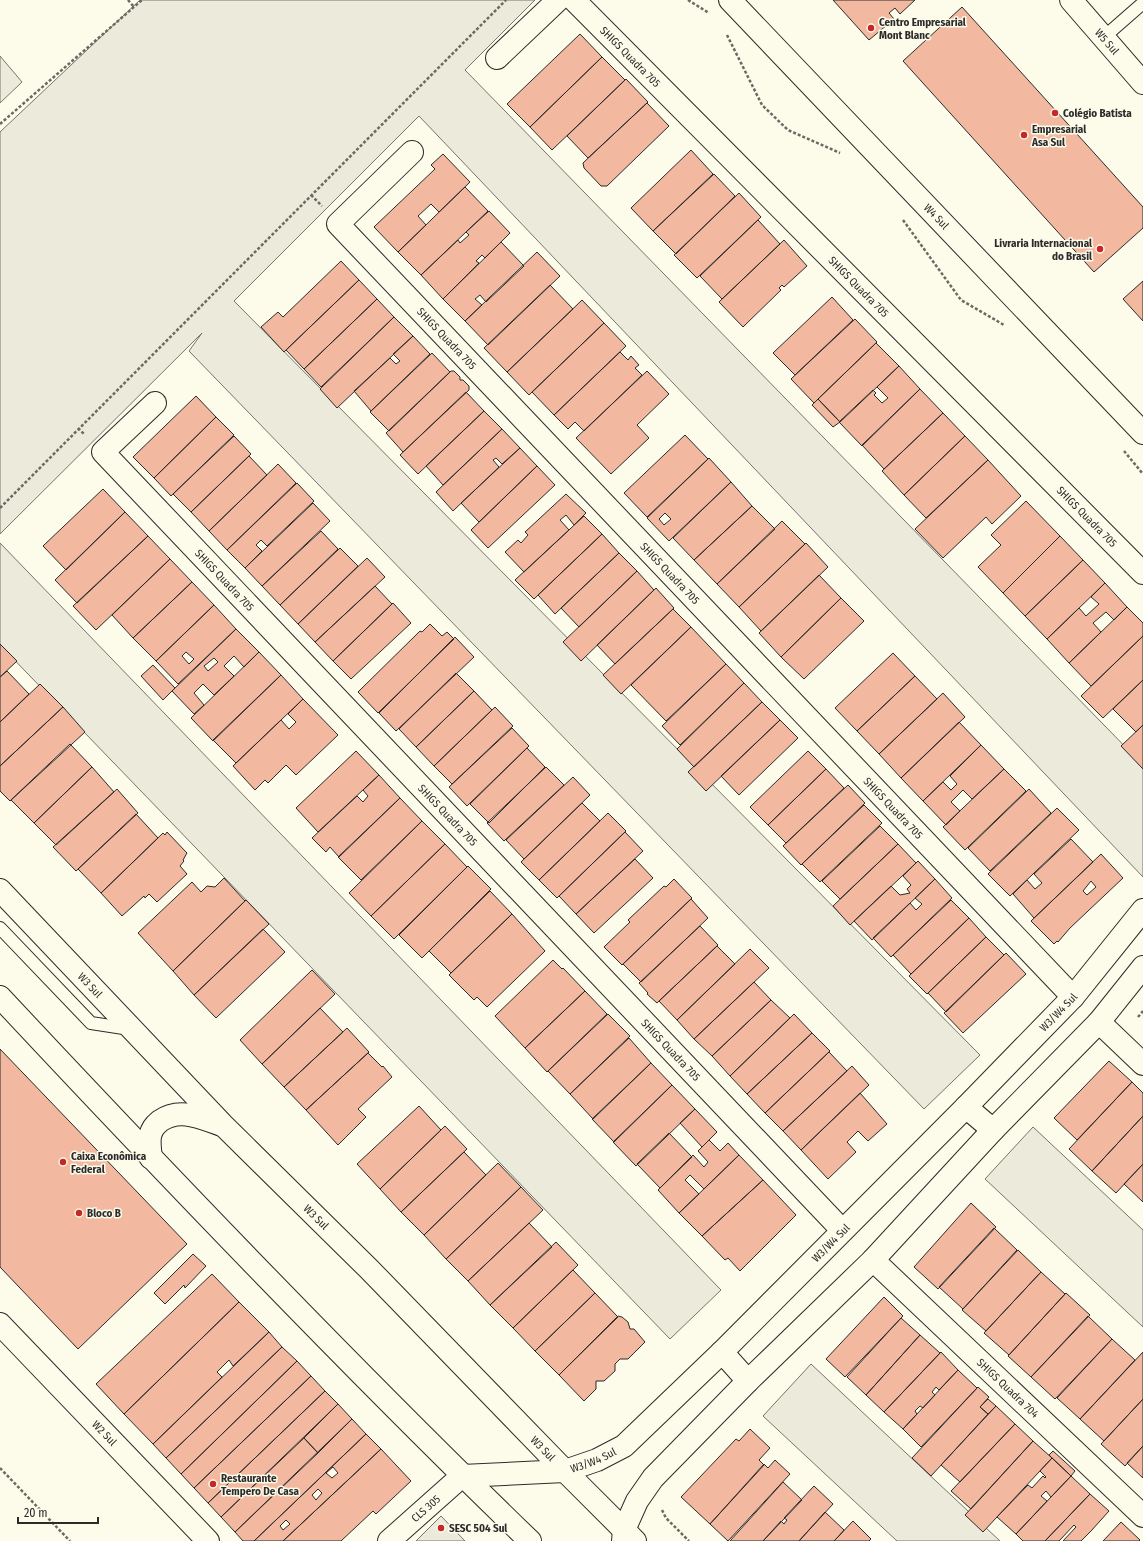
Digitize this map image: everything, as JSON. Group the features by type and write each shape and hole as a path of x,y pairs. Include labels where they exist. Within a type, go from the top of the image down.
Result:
{"main road":[{"path":"498,58 558,0"},
{"name":"SHIGS Quadra 705","path":"574,0 1143,573"},
{"name":"W4 Sul","path":"730,0 1143,433"},
{"name":"W5 Sul","path":"1071,0 1143,83"},
{"name":"SHIGS Quadra 705","path":"412,152 338,224 1073,997"},
{"name":"SHIGS Quadra 705","path":"155,404 103,452 842,1230"},
{"name":"W3 Sul","path":"0,890 223,1125 369,1269 627,1537"},
{"name":"W3/W4 Sul","path":"462,1476 564,1471 597,1460 624,1446 722,1352 966,1107 1073,997 1143,910"},
{"path":"627,1537 636,1501 653,1478 748,1381 873,1260 993,1130 1099,1022 1143,967"},
{"path":"0,997 151,1158 462,1476 530,1541"},
{"path":"1099,1022 1143,1064"},
{"path":"966,1107 993,1130"},
{"path":"151,1158 150,1137 153,1126 174,1114 188,1114 223,1125"},
{"name":"SHIGS Quadra 704","path":"873,1260 1143,1516"},
{"name":"W2 Sul","path":"0,1324 208,1541"},
{"path":"722,1352 748,1381"},
{"name":"CLS 305","path":"389,1541 462,1476"}],"lane":[{"path":"1103,38 1143,3"},
{"path":"0,928 91,1023 132,1029"}],"path":[{"path":"128,0 134,7"},
{"path":"0,124 142,0"},
{"path":"0,508 506,0"},
{"path":"688,0 713,16"},
{"path":"726,34 762,105 788,130 843,154"},
{"path":"900,217 961,300 1008,327"},
{"path":"1119,446 1143,474"},
{"path":"0,1468 70,1541"}],"shaded area":[{"path":"140,0 535,0 465,70 1143,765 1143,877 419,116 234,301 980,1055 924,1109 189,351 202,333 0,534 0,132"},
{"path":"0,56 22,82 0,103"},
{"path":"0,543 721,1290 670,1339 0,645"},
{"path":"1033,1127 1143,1230 1143,1327 985,1179"},
{"path":"811,1364 1000,1541 897,1541 763,1416"},
{"name":"SESC 504 Sul","path":"441,1516 465,1541 416,1541"}],"building":[{"name":"Centro Empresarial Mont Blanc","path":"833,0 915,0 900,14 895,8 889,13 894,19 869,40"},
{"name":"Empresarial Asa Sul","path":"962,7 1143,207 1143,228 1094,272 903,61"},
{"path":"580,34 602,57 530,127 507,104"},
{"path":"602,57 625,80 552,150 530,127"},
{"path":"626,79 648,102 588,158 567,136"},
{"path":"647,103 669,126 607,186 601,186 584,168 583,163"},
{"path":"691,150 713,174 653,231 631,208"},
{"path":"443,154 470,182 439,212 431,204 418,216 426,225 398,252 374,227 435,169 431,165"},
{"path":"714,174 735,196 676,254 653,231"},
{"path":"465,187 488,211 421,275 398,252"},
{"path":"739,193 761,217 697,278 674,255"},
{"path":"489,211 510,233 485,258 482,255 476,261 479,263 443,299 421,275 458,240 460,243 469,235 466,232"},
{"path":"758,220 780,244 722,299 700,276"},
{"path":"784,240 807,266 784,287 782,285 779,288 781,290 743,327 719,302"},
{"path":"501,242 524,266 486,302 480,295 475,299 482,305 465,321 443,299"},
{"path":"537,252 560,276 488,345 465,321"},
{"path":"341,261 359,280 284,352 261,327 278,312 283,317"},
{"path":"359,280 377,299 304,369 286,350"},
{"path":"1143,281 1143,321 1123,299"},
{"path":"550,285 573,309 507,372 484,348"},
{"path":"832,297 853,320 795,375 773,353"},
{"path":"377,299 394,317 321,387 304,369"},
{"path":"582,300 604,323 529,395 507,372"},
{"path":"394,317 413,336 337,408 320,389"},
{"path":"855,319 877,342 814,403 791,379"},
{"path":"604,323 626,346 554,415 532,392"},
{"path":"413,336 430,354 371,411 354,391 390,358 396,364 400,361 393,354"},
{"path":"876,343 899,366 840,422 818,399"},
{"path":"620,352 628,360 631,356 639,365 635,368 642,375 584,431 575,422 568,429 554,415"},
{"path":"432,353 450,372 389,431 370,412"},
{"path":"899,366 920,389 862,446 839,422 873,390 876,393 874,395 882,403 888,398 877,387"},
{"path":"451,371 454,371 460,377 460,380 463,380 469,386 469,390 403,452 386,433"},
{"path":"647,371 669,394 637,425 649,438 611,474 576,438"},
{"path":"920,389 943,413 884,469 862,445"},
{"path":"466,392 484,411 418,474 400,455"},
{"path":"196,396 216,417 154,478 133,457"},
{"path":"818,399 840,422 833,427 812,405"},
{"path":"484,411 502,429 443,485 426,466"},
{"path":"943,413 965,436 904,495 882,471"},
{"path":"216,417 234,435 171,496 154,478"},
{"path":"502,429 520,448 502,464 496,458 493,460 499,467 453,511 436,492"},
{"path":"685,435 708,459 647,517 624,493"},
{"path":"234,436 251,454 191,512 173,494"},
{"path":"965,436 988,460 926,518 904,495"},
{"path":"520,448 537,466 479,522 461,503"},
{"path":"249,456 267,475 209,531 191,512"},
{"path":"709,458 731,482 669,541 647,518","holes":["665,513 671,519 664,525 659,519"]},
{"path":"988,460 1021,496 992,524 986,517 943,558 915,529"},
{"path":"278,464 296,483 227,550 209,531"},
{"path":"537,466 555,485 488,548 471,530"},
{"path":"731,482 752,506 694,560 673,538"},
{"path":"297,483 314,501 267,546 261,540 256,545 262,551 245,568 227,550"},
{"path":"103,489 125,512 66,570 43,546"},
{"path":"566,494 586,513 574,525 566,515 560,520 569,530 524,572 505,552 518,540 521,543 528,535 525,532"},
{"path":"1026,501 1060,536 1003,593 978,567 1001,545 991,535"},
{"path":"313,503 330,521 262,586 245,568"},
{"path":"752,506 775,529 717,584 694,560"},
{"path":"125,512 148,536 77,603 55,580"},
{"path":"584,516 602,534 534,599 515,580"},
{"path":"782,521 805,544 739,607 717,584"},
{"path":"321,531 338,549 280,605 262,586"},
{"path":"602,534 619,553 555,614 538,595"},
{"path":"148,536 170,559 96,630 73,606"},
{"path":"1060,536 1083,560 1025,616 1003,593"},
{"path":"806,543 828,567 761,631 739,607"},
{"path":"340,548 358,566 298,624 280,605"},
{"path":"619,553 637,571 579,627 561,608"},
{"path":"367,558 385,577 315,642 298,624"},
{"path":"170,559 192,582 133,638 112,615"},
{"path":"1083,560 1105,583 1047,639 1025,616"},
{"path":"637,571 654,590 581,661 563,642"},
{"path":"819,575 841,598 781,657 759,633"},
{"path":"192,582 214,605 156,661 133,638"},
{"path":"1105,583 1127,607 1114,620 1106,612 1093,623 1101,632 1069,663 1047,639 1079,608 1086,616 1099,604 1091,597"},
{"path":"375,586 392,604 333,661 315,642"},
{"path":"656,588 674,608 615,664 597,645"},
{"path":"841,598 864,621 804,679 781,657"},
{"path":"393,603 411,623 351,679 333,661"},
{"path":"214,605 236,629 178,684 156,661","holes":["186,652 194,659 189,664 182,656"]},
{"path":"1127,607 1143,623 1143,636 1091,686 1069,663"},
{"path":"673,609 691,627 621,694 603,675"},
{"path":"430,624 442,636 447,632 454,639 378,713 358,692 420,631 422,632"},
{"path":"691,627 726,664 666,721 631,685"},
{"path":"236,629 259,652 244,667 234,656 224,666 234,676 214,695 203,684 194,693 204,705 194,714 172,691","holes":["214,658 218,662 208,671 204,666"]},
{"path":"1143,636 1143,680 1103,718 1081,696"},
{"path":"455,637 474,657 396,731 379,713"},
{"path":"0,644 17,661 0,677"},
{"path":"259,652 281,675 213,741 191,718"},
{"path":"893,653 915,676 857,731 835,708"},
{"path":"726,664 744,683 680,745 662,726"},
{"path":"153,665 175,688 163,700 141,676"},
{"path":"7,671 29,694 0,722 0,677"},
{"path":"456,673 474,691 416,747 399,729"},
{"path":"281,675 303,699 236,763 213,740"},
{"path":"915,676 937,699 879,754 857,731"},
{"path":"1143,680 1143,725 1136,732 1113,709"},
{"path":"744,683 762,702 694,767 677,749"},
{"path":"40,684 63,707 0,766 0,722"},
{"path":"474,691 492,710 434,766 416,747"},
{"path":"943,693 965,717 901,778 879,754"},
{"path":"303,699 338,735 296,775 286,765 268,783 265,780 255,790 233,766 281,720 289,729 296,722 288,714"},
{"path":"762,702 780,720 706,791 688,772"},
{"path":"63,707 85,732 10,801 0,791 0,766"},
{"path":"495,707 513,726 452,784 434,766"},
{"path":"780,720 798,738 739,795 721,776"},
{"path":"959,722 981,745 923,801 901,778"},
{"path":"1143,725 1143,769 1121,746"},
{"path":"512,728 529,746 467,806 449,787"},
{"path":"70,744 92,767 34,823 11,800"},
{"path":"981,745 1004,769 972,799 963,790 951,802 960,811 946,825 923,801 943,782 951,790 957,784 950,776"},
{"path":"527,748 545,767 489,823 470,804"},
{"path":"356,751 379,775 318,832 296,808"},
{"path":"808,751 826,769 768,825 750,807"},
{"path":"92,767 114,792 56,845 34,823"},
{"path":"546,767 564,785 504,841 487,823"},
{"path":"826,769 844,788 786,843 768,825"},
{"path":"1004,769 1026,791 965,850 943,827"},
{"path":"379,775 400,798 339,857 330,847 326,852 312,838 357,796 363,802 368,796 363,790"},
{"path":"573,777 590,795 524,859 506,840"},
{"path":"848,785 865,803 801,865 783,846"},
{"path":"117,789 138,813 76,871 53,847"},
{"path":"1029,789 1051,813 990,871 968,848"},
{"path":"400,798 422,821 361,880 338,857"},
{"path":"582,803 600,821 539,880 521,862"},
{"path":"864,805 882,823 820,882 802,864"},
{"path":"1057,808 1079,830 1010,896 988,874"},
{"path":"608,813 626,831 557,898 539,880"},
{"path":"136,814 158,838 101,893 78,869"},
{"path":"422,821 445,844 371,916 349,893"},
{"path":"880,826 898,844 840,899 822,881"},
{"path":"167,832 187,853 180,866 187,874 157,902 149,894 145,898 144,896 122,916 101,893 163,833 165,835"},
{"path":"625,832 643,851 576,914 559,896"},
{"path":"1071,839 1093,862 1034,918 1013,894 1027,880 1035,889 1042,883 1034,874"},
{"path":"445,844 467,867 394,939 371,916"},
{"path":"898,844 916,863 850,925 833,906"},
{"path":"1101,854 1123,878 1070,928 1058,942 1057,941 1054,944 1031,921","holes":["1091,881 1096,887 1087,895 1083,891"]},
{"path":"635,859 653,878 594,933 576,914"},
{"path":"918,861 935,879 872,940 854,921 891,886 900,895 910,893 907,889 911,885 903,876"},
{"path":"468,866 491,889 422,958 399,935"},
{"path":"224,878 245,901 173,971 138,933 192,882 201,892 207,886 215,887"},
{"path":"674,879 692,898 622,965 604,947 630,922 628,920 664,886 666,887"},
{"path":"935,879 952,898 891,957 873,938 910,903 916,910 922,904 915,898"},
{"path":"490,891 512,914 451,973 429,951"},
{"path":"691,899 708,918 641,982 623,964"},
{"path":"246,900 269,924 194,995 173,971"},
{"path":"951,900 969,918 911,974 893,955"},
{"path":"512,914 545,951 487,1007 477,997 474,1000 449,975"},
{"path":"969,918 986,937 927,994 909,976"},
{"path":"700,926 718,945 657,1003 647,994 648,993 639,983"},
{"path":"263,929 285,952 216,1018 194,995"},
{"path":"986,937 1004,955 946,1012 928,993"},
{"path":"717,946 735,964 677,1020 659,1001"},
{"path":"750,949 769,968 694,1039 677,1020"},
{"path":"1006,953 1026,974 963,1033 944,1013"},
{"path":"553,960 562,969 563,968 585,991 525,1048 495,1016"},
{"path":"312,970 335,994 262,1064 240,1040"},
{"path":"754,982 771,1000 712,1056 694,1039"},
{"path":"585,991 607,1014 547,1072 525,1048"},
{"path":"771,1000 790,1018 730,1076 712,1056"},
{"path":"320,1008 343,1032 284,1087 262,1064"},
{"path":"608,1014 630,1036 570,1094 548,1071"},
{"path":"794,1014 812,1033 747,1094 730,1076"},
{"path":"347,1028 369,1052 306,1110 284,1087"},
{"path":"812,1033 830,1051 765,1113 747,1094"},
{"path":"629,1038 651,1063 593,1119 570,1094"},
{"name":"Bloco B","path":"0,1049 187,1244 78,1349 0,1267"},
{"path":"829,1052 847,1071 783,1131 765,1113"},
{"path":"368,1053 382,1067 383,1066 392,1077 358,1109 366,1117 338,1145 306,1110"},
{"path":"1109,1061 1132,1082 1077,1140 1054,1118"},
{"path":"651,1063 672,1085 614,1142 592,1119"},
{"path":"852,1066 869,1085 801,1150 783,1131"},
{"path":"1132,1082 1143,1093 1143,1116 1092,1171 1069,1149"},
{"path":"672,1085 695,1109 636,1166 613,1142"},
{"path":"860,1093 887,1124 868,1141 858,1131 847,1142 856,1152 828,1179 801,1150"},
{"path":"419,1106 441,1130 380,1189 357,1164"},
{"path":"695,1109 717,1132 702,1147 680,1123"},
{"path":"1143,1116 1143,1164 1116,1193 1092,1171"},
{"path":"445,1126 467,1149 401,1212 380,1189"},
{"path":"669,1133 692,1157 660,1188 637,1164"},
{"path":"709,1140 720,1151 728,1143 739,1155 704,1189 690,1175 685,1180 699,1194 679,1213 658,1190 693,1155 704,1167 708,1162 698,1151"},
{"path":"464,1152 486,1175 424,1235 401,1212"},
{"path":"739,1155 763,1180 702,1236 679,1213"},
{"path":"498,1163 521,1187 446,1259 424,1235"},
{"path":"1143,1164 1143,1202 1124,1184"},
{"path":"763,1180 796,1215 740,1271 728,1258 725,1260 702,1236"},
{"path":"521,1187 543,1210 468,1281 446,1259"},
{"path":"971,1203 996,1227 938,1289 914,1267"},
{"path":"529,1223 552,1247 490,1305 468,1281"},
{"path":"994,1228 1017,1250 963,1309 939,1287"},
{"path":"556,1242 578,1265 513,1328 490,1305"},
{"path":"1018,1250 1041,1272 986,1331 962,1310"},
{"path":"193,1254 206,1266 185,1288 184,1285 165,1304 154,1293"},
{"path":"573,1270 595,1293 535,1351 513,1328"},
{"path":"1041,1272 1065,1294 1009,1355 984,1333"},
{"path":"212,1274 239,1302 124,1414 96,1384"},
{"path":"595,1293 618,1317 559,1375 535,1351"},
{"path":"1066,1293 1090,1315 1031,1377 1008,1356"},
{"path":"884,1297 903,1316 845,1377 826,1359"},
{"path":"239,1302 269,1332 233,1366 229,1360 217,1372 222,1377 153,1444 124,1414"},
{"path":"618,1316 622,1317 628,1322 630,1329 634,1329 645,1342 628,1359 620,1359 615,1364 615,1371 604,1381 596,1381 596,1389 584,1401 559,1375"},
{"path":"1088,1316 1112,1339 1055,1399 1031,1377"},
{"path":"901,1318 920,1335 866,1395 847,1377"},
{"path":"269,1332 282,1347 166,1458 153,1444"},
{"path":"920,1335 940,1353 884,1412 866,1395"},
{"path":"1112,1339 1135,1360 1080,1419 1057,1398"},
{"path":"282,1347 297,1361 181,1474 166,1458"},
{"path":"941,1352 958,1370 939,1390 936,1387 932,1392 935,1395 923,1408 920,1406 915,1411 917,1414 903,1429 884,1412"},
{"path":"1143,1352 1143,1399 1104,1441 1080,1419"},
{"path":"297,1361 311,1376 194,1488 181,1474"},
{"path":"958,1370 977,1388 921,1447 903,1429"},
{"path":"311,1376 325,1391 208,1503 194,1488"},
{"path":"978,1387 989,1397 980,1407 988,1414 931,1476 912,1458"},
{"path":"325,1391 338,1404 221,1517 208,1503"},
{"path":"988,1399 996,1406 988,1414 980,1407"},
{"path":"1143,1399 1143,1446 1125,1466 1101,1444"},
{"path":"338,1404 352,1419 318,1453 304,1438"},
{"path":"996,1406 1015,1424 960,1482 941,1465"},
{"path":"352,1419 366,1434 254,1541 243,1541 235,1532"},
{"path":"1015,1424 1033,1441 971,1509 951,1491"},
{"path":"750,1429 770,1448 759,1460 764,1465 710,1524 681,1497 736,1439 739,1441"},
{"path":"366,1434 381,1449 283,1541 254,1541","holes":["333,1467 338,1473 332,1478 326,1473","318,1489 322,1493 316,1500 312,1495","286,1520 290,1524 283,1530 280,1526"]},
{"path":"304,1438 318,1453 235,1532 221,1517"},
{"path":"1033,1441 1052,1458 983,1532 965,1515"},
{"path":"1143,1446 1143,1478 1127,1463"},
{"path":"381,1449 411,1481 376,1514 373,1511 341,1541 283,1541"},
{"path":"1053,1451 1075,1471 1071,1476 1049,1455"},
{"path":"1052,1458 1071,1476 1051,1497 1046,1491 1041,1496 1047,1501 1016,1534 997,1517 1028,1485 1032,1488 1043,1476 1045,1478 1046,1477 1040,1471"},
{"path":"775,1460 790,1474 728,1541 710,1524 764,1464 768,1468"},
{"path":"1071,1476 1090,1494 1045,1541 1023,1541 1016,1534"},
{"path":"783,1482 802,1500 763,1541 730,1541"},
{"path":"814,1486 833,1504 799,1541 763,1541 781,1521 784,1524 787,1520 784,1518"},
{"path":"1090,1494 1109,1511 1091,1531 1081,1541 1063,1541 1076,1527 1074,1525 1059,1541 1045,1541"},
{"path":"825,1512 844,1530 839,1536 834,1541 799,1541"},
{"path":"853,1521 871,1539 869,1541 834,1541"},
{"path":"1121,1522 1140,1540 1103,1541"}],"place":[{"name":"Centro Empresarial Mont Blanc","path":"871,28"},
{"name":"Colégio Batista","path":"1055,113"},
{"name":"Empresarial Asa Sul","path":"1024,135"},
{"name":"Livraria Internacional do Brasil","path":"1100,249"},
{"name":"Caixa Econômica Federal","path":"63,1162"},
{"name":"Bloco B","path":"79,1213"},
{"name":"Restaurante Tempero De Casa","path":"213,1484"},
{"name":"SESC 504 Sul","path":"441,1528"}]}
